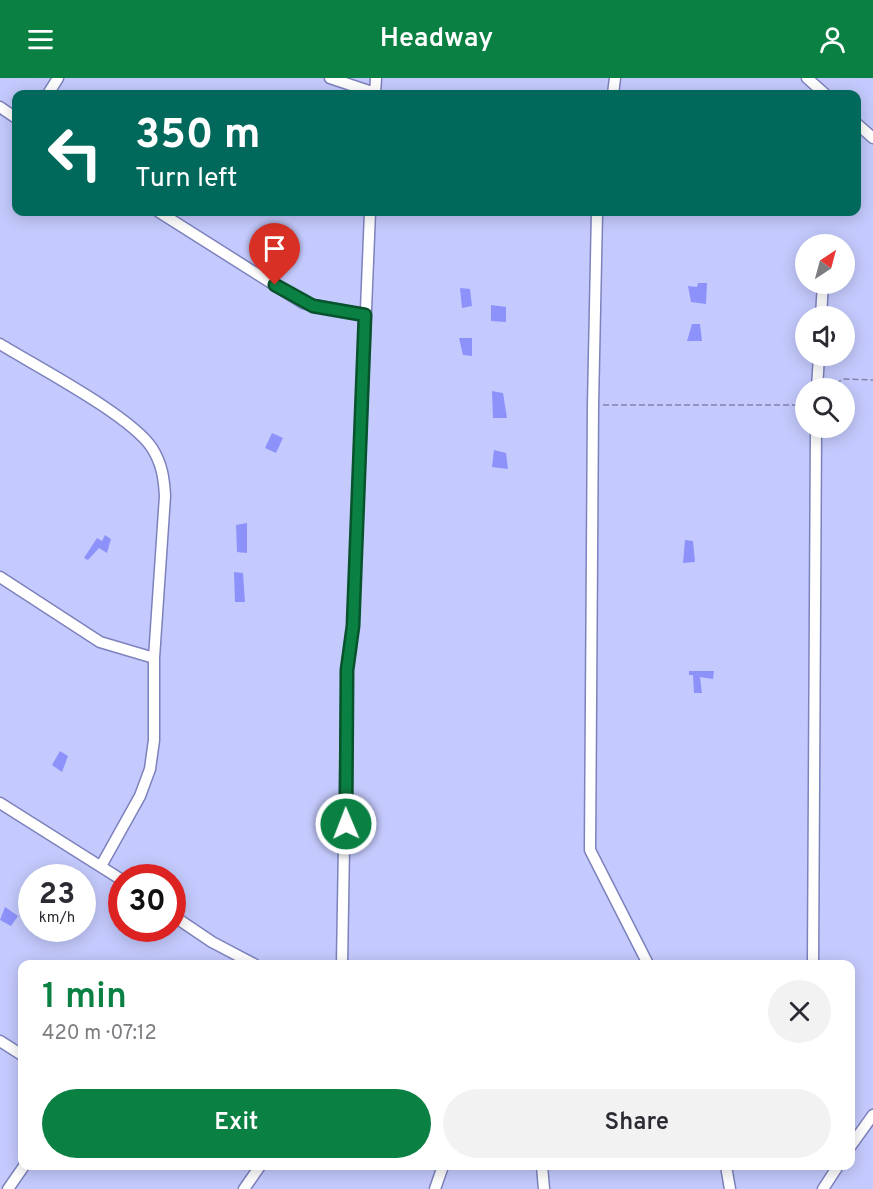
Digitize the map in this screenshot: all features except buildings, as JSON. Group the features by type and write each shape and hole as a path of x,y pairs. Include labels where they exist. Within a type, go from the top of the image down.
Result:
{"street":[{"path":"330,78 364,90"},
{"path":"807,78 820,90"},
{"path":"861,127 873,138"},
{"path":"165,216 303,303 365,315"},
{"path":"342,960 347,670 353,626 370,216"},
{"path":"597,216 593,405 590,850 646,960"},
{"path":"0,344 119,419 151,447 163,471 165,496 154,658 154,740 150,769 140,796 101,866"},
{"path":"813,960 816,438"},
{"path":"0,577 100,642 154,658"},
{"path":"0,803 108,871"},
{"path":"186,924 246,960"},
{"path":"0,1041 18,1052"},
{"path":"855,1140 873,1115"},
{"path":"8,1189 21,1170"},
{"path":"244,1189 257,1170"},
{"path":"435,1189 442,1170"},
{"path":"542,1170 544,1189"},
{"path":"727,1170 730,1189"},
{"path":"823,1189 835,1170"}],"path":[{"path":"855,379 873,380"},
{"path":"593,405 795,405"}],"route":[{"path":"275,285 303,303 365,315 353,626 347,670 345,720 346,824"}]}
